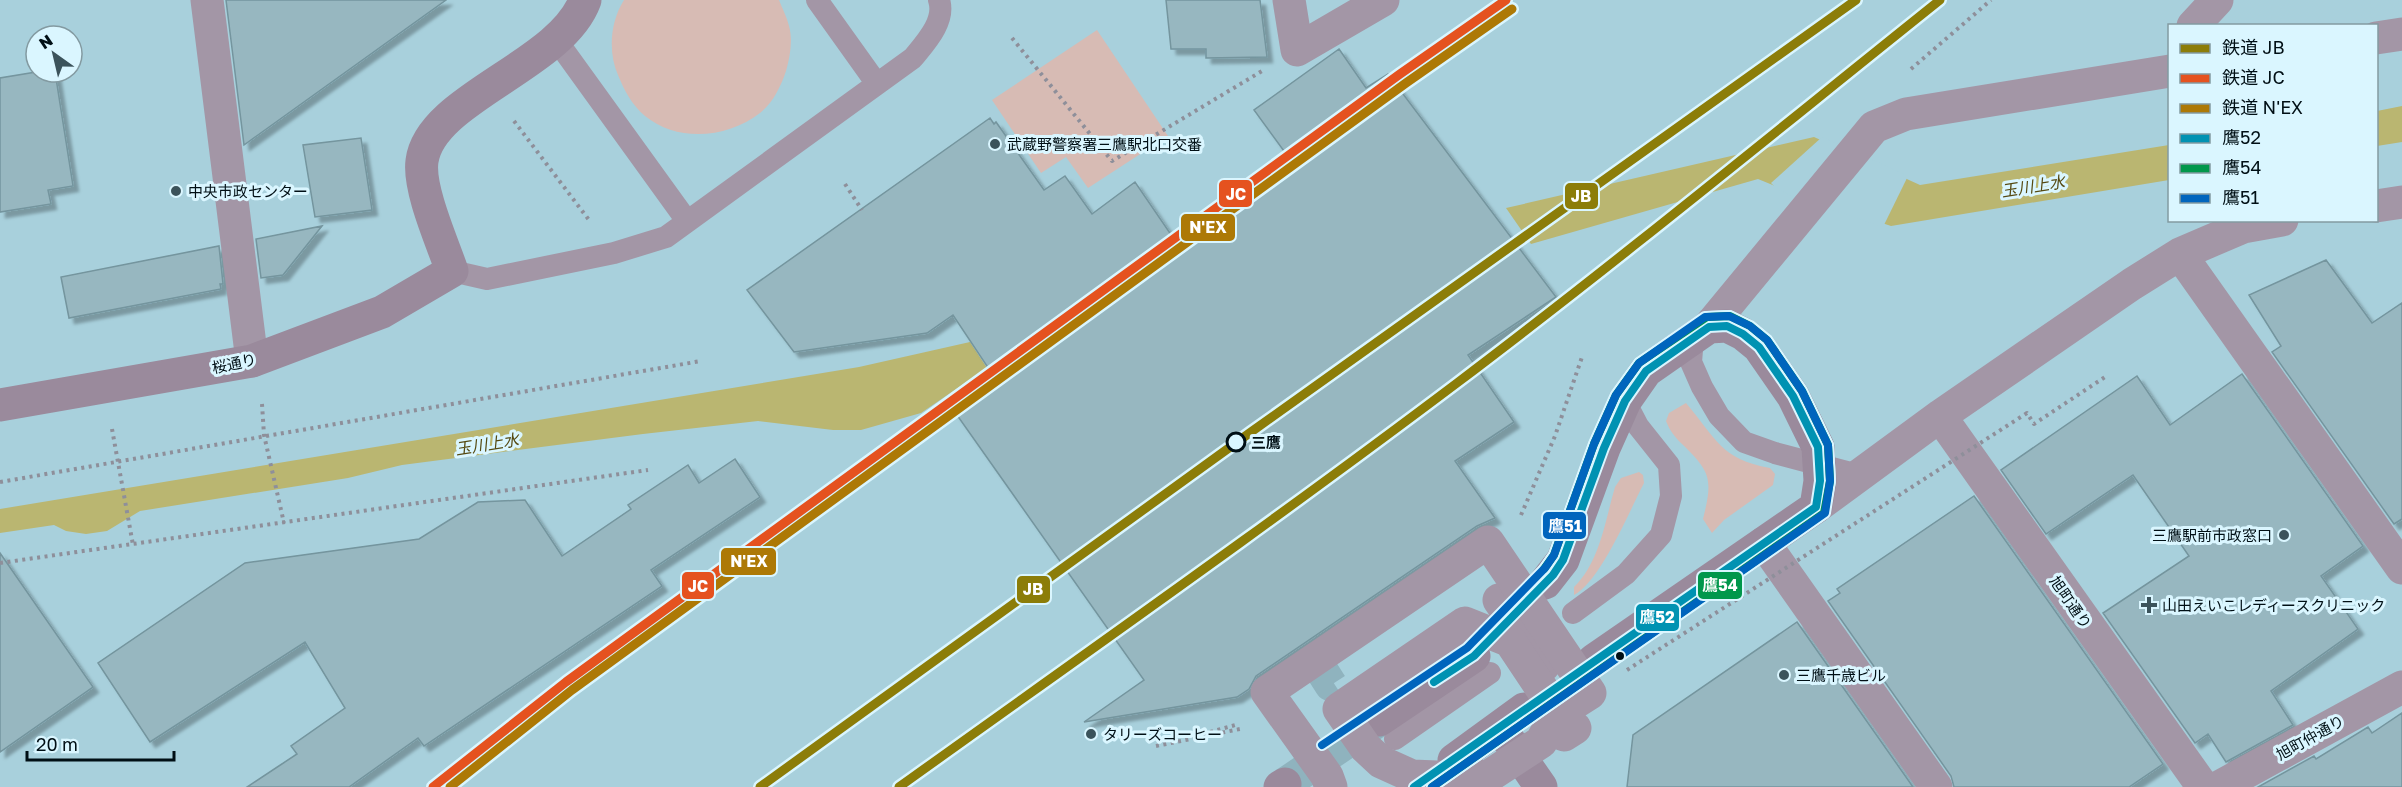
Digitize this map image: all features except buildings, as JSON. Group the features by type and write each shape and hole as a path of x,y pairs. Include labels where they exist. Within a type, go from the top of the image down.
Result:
{"street":[{"path":"207,0 252,361"},
{"path":"452,272 424,189 422,161 431,135 456,111 557,40 582,9 585,0"},
{"path":"1289,0 1297,51 1383,0"},
{"path":"2195,24 2217,0"},
{"path":"2378,38 2402,34"},
{"path":"1545,584 1567,552 1604,448 1625,401 1646,371 1701,332 1874,127 1906,114 2168,71"},
{"path":"2378,206 2402,202"},
{"path":"1593,660 1816,507 1940,416 2132,284 2180,255 2243,227 2271,222"},
{"path":"2180,255 2402,568"},
{"name":"桜通り","path":"0,405 252,361 382,312 452,272"},
{"path":"1701,332 1727,326 1743,334 1759,347 1793,396 1818,447 1820,481 1816,507"},
{"name":"旭町通り","path":"1940,416 2203,787"},
{"path":"1331,787 1327,777 1267,692 1488,542 1574,710"},
{"path":"1764,543 1936,787"},
{"path":"1499,600 1574,710"},
{"path":"1394,787 1380,736 1339,710 1465,623 1510,641 1574,710"},
{"path":"1380,736 1482,664"},
{"path":"1274,687 1343,787"},
{"name":"旭町仲通り","path":"2219,787 2402,687"},
{"path":"1380,736 1381,762 1412,776 1493,781 1541,742 1574,710"},
{"path":"1454,760 1512,718 1541,787"}],"lane":[{"path":"817,0 877,84"},
{"path":"452,272 487,279 614,253 666,237 912,58 932,36 941,7 939,0"},
{"path":"557,40 687,221"},
{"path":"1701,332 1691,362 1719,416 1744,442 1775,453 1858,475"},
{"path":"1573,613 1626,574 1661,535 1671,496 1669,465 1638,426 1625,401"}],"path":[{"path":"1904,75 1991,0"},
{"path":"1012,38 1112,161 1297,51"},
{"path":"508,114 591,222"},
{"path":"845,184 862,210"},
{"path":"1500,562 1556,433 1582,357"},
{"path":"0,482 700,361"},
{"path":"1574,710 2027,413 2034,424 2108,375"},
{"path":"262,404 264,435 284,523"},
{"path":"111,428 133,545"},
{"path":"0,563 648,470"},
{"path":"1249,724 1156,746 1249,724"}],"shaded area":[{"path":"624,0 779,0 791,37 786,71 773,99 765,109 747,121 718,132 687,134 658,125 636,107 626,92 615,66 612,47 613,27"},
{"path":"1097,30 1168,136 1088,188 1066,157 1041,173 992,100"},
{"path":"1686,403 1729,453 1753,464 1770,468 1775,474 1773,485 1724,520 1712,533 1703,519 1708,494 1704,469 1674,436 1666,421 1669,413"},
{"path":"1639,472 1643,475 1644,483 1614,544 1594,576 1584,588 1574,595 1574,587 1583,577 1596,553 1615,487 1621,478"}],"water":[{"path":"2402,106 2402,142 2378,146 2378,111"},
{"name":"玉川上水","path":"1814,137 1920,185 2168,145 2168,180 1891,226 1795,194 1758,179 1531,244 1506,208"},
{"name":"玉川上水","path":"970,342 987,368 921,413 861,430 833,430 758,421 643,434 402,465 348,478 140,511 107,531 86,534 66,531 54,525 0,533 0,509 859,367"}],"pier":[{"path":"1822,137 1908,176 1883,227 1794,197 1777,189 1771,183"}],"tunnel":[{"path":"1315,660 1331,685 1345,676"},
{"path":"1285,784 1379,720"}],"rail line":[{"name":"JC","path":"433,787 566,682 1400,74 1506,0"},
{"name":"JB","path":"760,787 1251,432 1856,0"},
{"name":"JB","path":"899,787 1249,536 1457,383 1640,241 1940,0"},
{"name":"N'EX","path":"450,787 572,690 1406,83 1512,9"}],"transit line":[{"name":"鷹51","path":"1322,745 1467,648 1545,568 1554,555 1594,444 1616,395 1639,363 1705,317 1729,316 1750,326 1767,340 1802,391 1828,445 1830,481 1825,513 1432,787"},
{"name":"鷹54","path":"1432,787 1824,513 1830,481 1828,445 1802,391 1767,340 1750,326 1730,316 1707,317 1639,363 1616,395 1594,444 1554,555 1544,569"},
{"name":"鷹52","path":"1414,787 1816,507 1820,481 1818,447 1793,396 1759,347 1743,334 1727,326 1709,327 1646,371 1625,401 1604,448 1563,560 1553,575 1474,656 1434,682"}],"place":[{"name":"武蔵野警察署三鷹駅北口交番","path":"995,144"},
{"name":"中央市政センター","path":"176,191"},
{"name":"三鷹","path":"1236,442"},
{"name":"三鷹駅前市政窓口","path":"2284,535"},
{"name":"山田えいこレディースクリニック","path":"2149,605"},
{"name":"三鷹千歳ビル","path":"1784,675"},
{"name":"タリーズコーヒー","path":"1091,734"}]}
